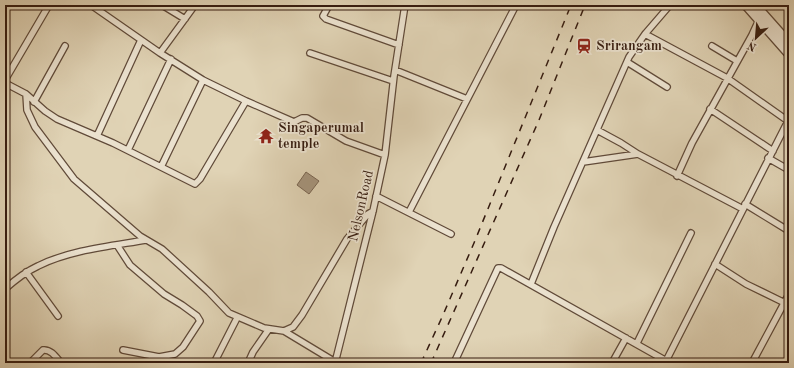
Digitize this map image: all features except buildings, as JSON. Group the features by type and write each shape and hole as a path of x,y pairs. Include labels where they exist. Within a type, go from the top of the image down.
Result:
{"main road":[{"path":"751,5 789,49"}],"street":[{"path":"49,5 5,81 26,94 44,111 57,119 128,150 193,184 197,183 246,101"},
{"path":"91,5 160,53 203,80 294,122 302,118 307,118 346,141 385,155"},
{"path":"162,5 185,20"},
{"path":"160,53 195,5"},
{"path":"328,5 323,16 326,19 399,45"},
{"name":"NelsonRoad","path":"336,363 385,155 393,81 405,5"},
{"path":"408,212 516,5"},
{"path":"531,284 554,227 627,62 645,34 670,5"},
{"path":"744,5 789,56"},
{"path":"757,5 789,41"},
{"path":"677,176 710,108 758,22"},
{"path":"454,363 498,268 507,270 668,362 715,264 788,120 727,78 645,34"},
{"path":"97,136 141,40"},
{"path":"34,102 65,46"},
{"path":"712,46 737,61"},
{"path":"310,53 393,81"},
{"path":"128,150 170,59"},
{"path":"627,62 667,87"},
{"path":"395,70 467,98"},
{"path":"160,167 203,80"},
{"path":"26,94 28,114 35,127 71,176 146,240 162,249 209,292 225,310 237,318 269,329 284,331 336,363"},
{"path":"710,108 773,151"},
{"path":"597,130 677,176 744,206 789,231"},
{"path":"583,162 638,154"},
{"path":"768,158 789,170"},
{"path":"376,196 451,234"},
{"path":"284,331 293,327 302,315 347,239 368,214 373,211"},
{"path":"637,343 691,233"},
{"path":"5,289 26,272 38,265 58,258 96,248 146,240"},
{"path":"117,245 130,265 164,294 197,316 200,321 183,347 175,354 159,357 123,350"},
{"path":"715,264 746,284 787,304"},
{"path":"26,272 58,316"},
{"path":"752,363 787,304 789,294"},
{"path":"214,363 237,318"},
{"path":"248,363 253,352 269,329"},
{"path":"620,363 613,361 626,338"},
{"path":"30,363 43,350 46,349 50,351 61,363"},
{"path":"656,363 659,357"}],"shaded area":[{"path":"306,172 319,181 309,194 297,185"}],"railway":[{"path":"421,363 474,243 571,5"},
{"path":"431,363 539,120 585,5"}],"place":[{"name":"Srirangam","path":"584,46"},
{"name":"Singaperumal temple","path":"266,136"}]}
